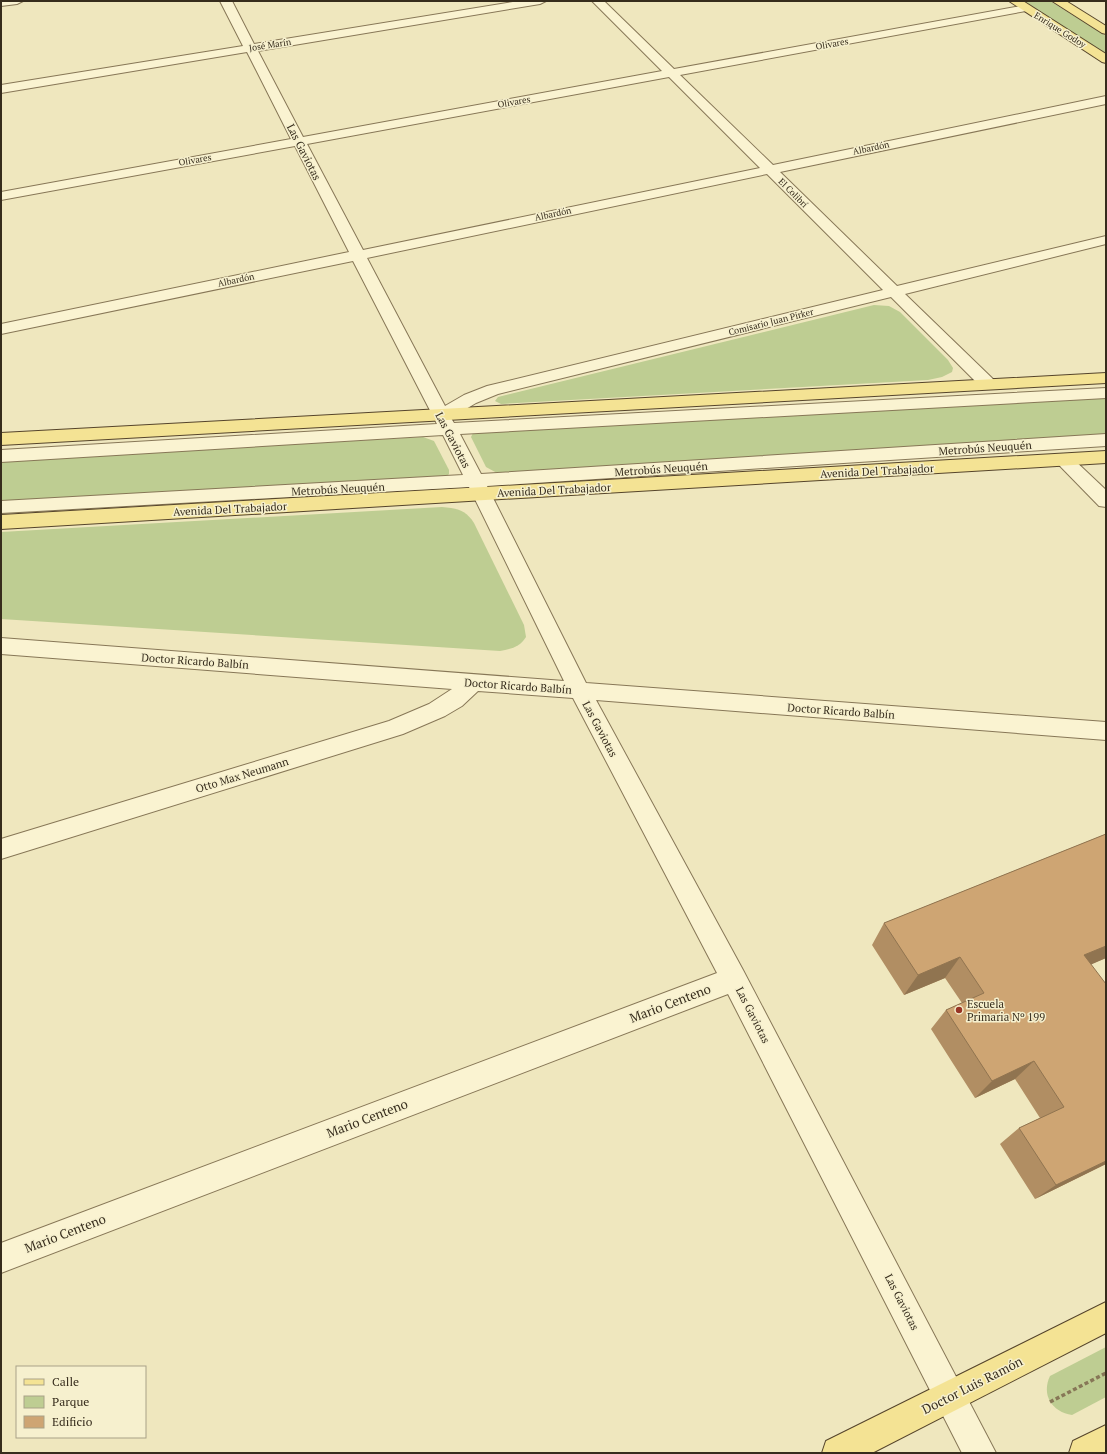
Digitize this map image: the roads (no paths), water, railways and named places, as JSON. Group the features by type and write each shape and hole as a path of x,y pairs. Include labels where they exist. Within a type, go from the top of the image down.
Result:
{"main road":[{"name":"Enrique Godoy","path":"1015,1 1106,59"},
{"path":"1058,1 1106,31"},
{"path":"1,439 444,422 988,384 1106,378"},
{"name":"Avenida Del Trabajador","path":"1,522 478,488 1106,457"},
{"name":"Doctor Luis Ramón","path":"838,1453 1106,1317"},
{"path":"1085,1453 1106,1442"}],"street":[{"path":"1,3 17,1"},
{"name":"Las Gaviotas","path":"226,1 478,488 580,691 734,979 980,1453"},
{"name":"José Marín","path":"1,89 540,1"},
{"name":"El Colibrí","path":"598,1 988,384"},
{"name":"Olivares","path":"1,196 1026,8"},
{"name":"Albardón","path":"1,329 1106,100"},
{"name":"Comisario Juan Pirker","path":"444,422 470,399 493,390 1106,240"},
{"path":"1,456 444,422 1106,393"},
{"name":"Metrobús Neuquén","path":"1,506 478,488 1106,440"},
{"path":"1064,460 1106,501"},
{"name":"Doctor Ricardo Balbín","path":"1,646 1106,731"},
{"name":"Otto Max Neumann","path":"1,849 395,728 436,710 454,700 474,682"},
{"name":"Mario Centeno","path":"1,1258 734,979"}],"place":[{"name":"Escuela Primaria Nº 199","path":"959,1010"}]}
